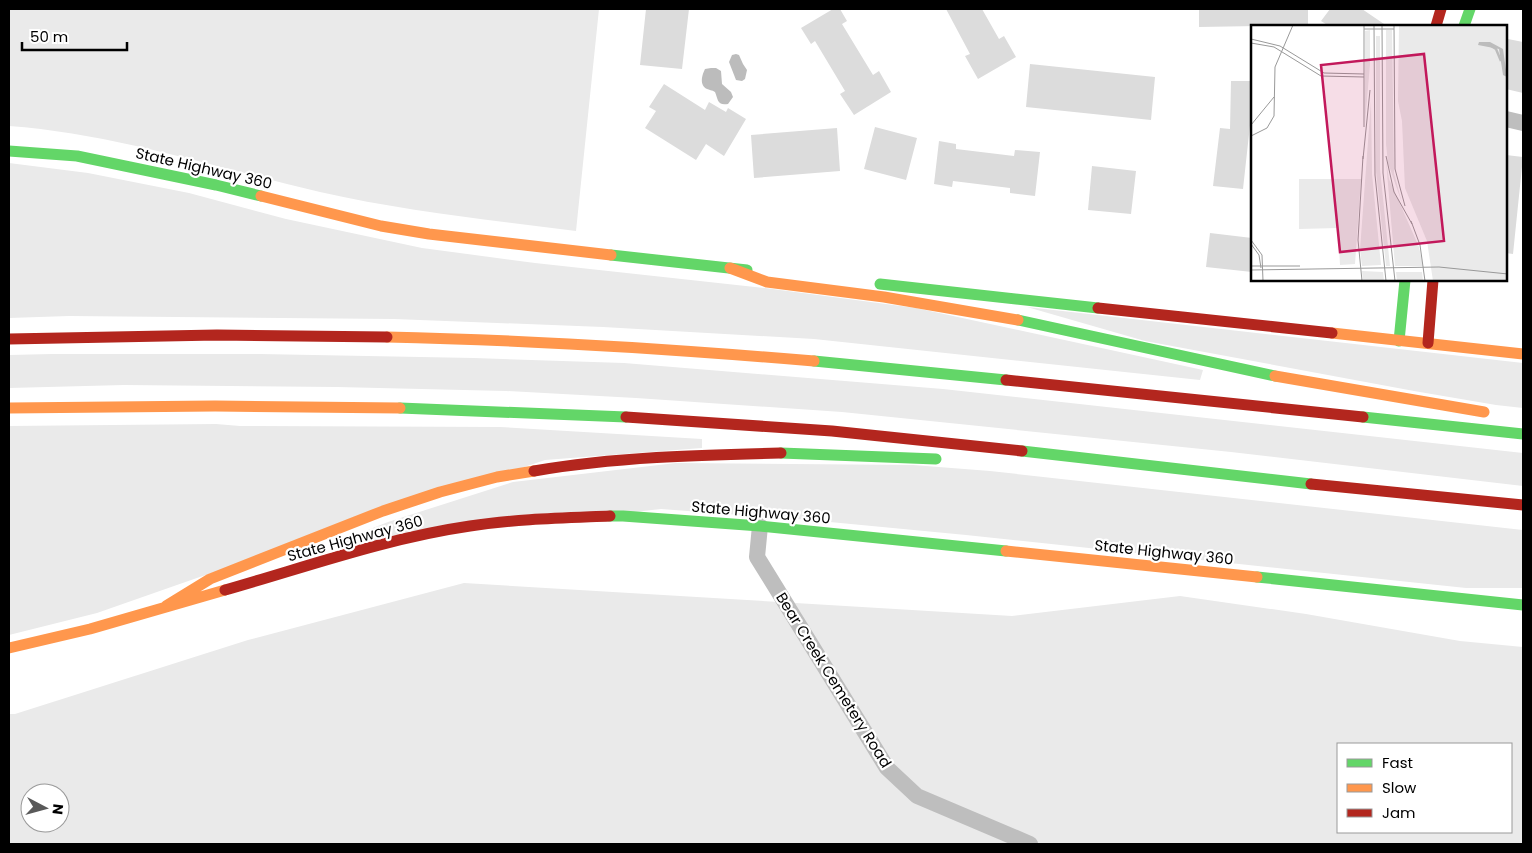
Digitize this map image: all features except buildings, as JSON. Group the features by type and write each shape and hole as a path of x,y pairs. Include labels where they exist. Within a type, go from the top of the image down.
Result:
{"main road":[{"path":"1436,25 1441,9"},
{"path":"1464,25 1470,9"},
{"name":"State Highway 360","path":"9,151 77,156 216,185 381,226 429,234 847,281"},
{"path":"730,268 767,282 884,297 997,316 1275,376 1492,414"},
{"path":"1400,340 1405,281"},
{"path":"1428,343 1433,281"},
{"path":"867,283 1523,354"},
{"path":"9,339 98,336 288,336 606,346 839,362 1523,434"},
{"path":"9,408 294,405 510,412 735,424 1014,450 1213,473 1523,504"},
{"path":"975,458 1014,450"},
{"path":"166,606 210,579 331,531 402,504 497,477 563,466 702,455 784,454 946,459"},
{"name":"State Highway 360","path":"9,648 90,629 394,541 470,526 547,518 624,516 760,526 1523,605"}],"street":[{"path":"1507,118 1523,123"},
{"name":"Bear Creek Cemetery Road","path":"760,526 757,557 887,768 917,796 1030,844"}],"shaded area":[{"path":"9,9 599,9 576,231 383,205 320,192 127,144 49,130 9,126"},
{"path":"732,55 739,55 747,70 745,79 742,81 736,80 729,62"},
{"path":"711,68 721,71 722,84 731,92 733,97 728,104 720,103 715,92 703,85 702,77 705,69"},
{"path":"9,163 88,173 189,193 286,219 422,248 535,263 765,288 916,308 1203,370 1200,380 814,339 603,327 394,319 69,316 9,318"},
{"path":"1027,307 1523,363 1523,408 1414,391 1145,341"},
{"path":"260,354 624,363 943,389 1523,453 1523,486 1231,452 842,412 636,398 506,391 337,387 124,385 9,388 9,355"},
{"path":"216,424 240,426 500,427 702,439 702,448 545,460 97,613 9,635 9,426"},
{"path":"676,463 913,465 990,471 1523,530 1523,588 1466,588 966,535 809,520 661,509 345,544 345,539 388,522 513,482"},
{"path":"464,583 1012,616 1180,596 1306,614 1460,641 1523,647 1523,844 9,844 9,714 15,714 248,640"}],"traffic: fast":[{"path":"1464,25 1470,9"},
{"path":"9,151 77,156 261,196"},
{"path":"611,255 747,270"},
{"path":"1399,341 1405,281"},
{"path":"880,284 1098,308"},
{"path":"1018,320 1275,376"},
{"path":"814,361 1006,380"},
{"path":"400,408 626,417"},
{"path":"1363,417 1523,434"},
{"path":"1022,451 1311,484"},
{"path":"781,453 936,459"},
{"path":"610,516 760,526 1006,551"},
{"path":"1257,577 1523,605"}],"traffic: slow":[{"path":"261,196 381,226 429,234 611,255"},
{"path":"730,268 767,282 884,297 1018,320"},
{"path":"1332,333 1523,354"},
{"path":"387,337 494,340 814,361"},
{"path":"1275,376 1484,412"},
{"path":"9,408 215,406 400,408"},
{"path":"166,606 210,579 383,511 440,492 497,477 534,471"},
{"path":"1006,551 1257,577"},
{"path":"9,648 90,629 225,590"}],"traffic: jam":[{"path":"1436,25 1441,9"},
{"path":"1428,343 1433,281"},
{"path":"1098,308 1332,333"},
{"path":"9,339 217,335 387,337"},
{"path":"1006,380 1363,417"},
{"path":"626,417 832,431 1022,451"},
{"path":"534,471 626,460 781,453"},
{"path":"1311,484 1523,505"},
{"path":"225,590 377,545 439,531 505,522 610,516"}]}
